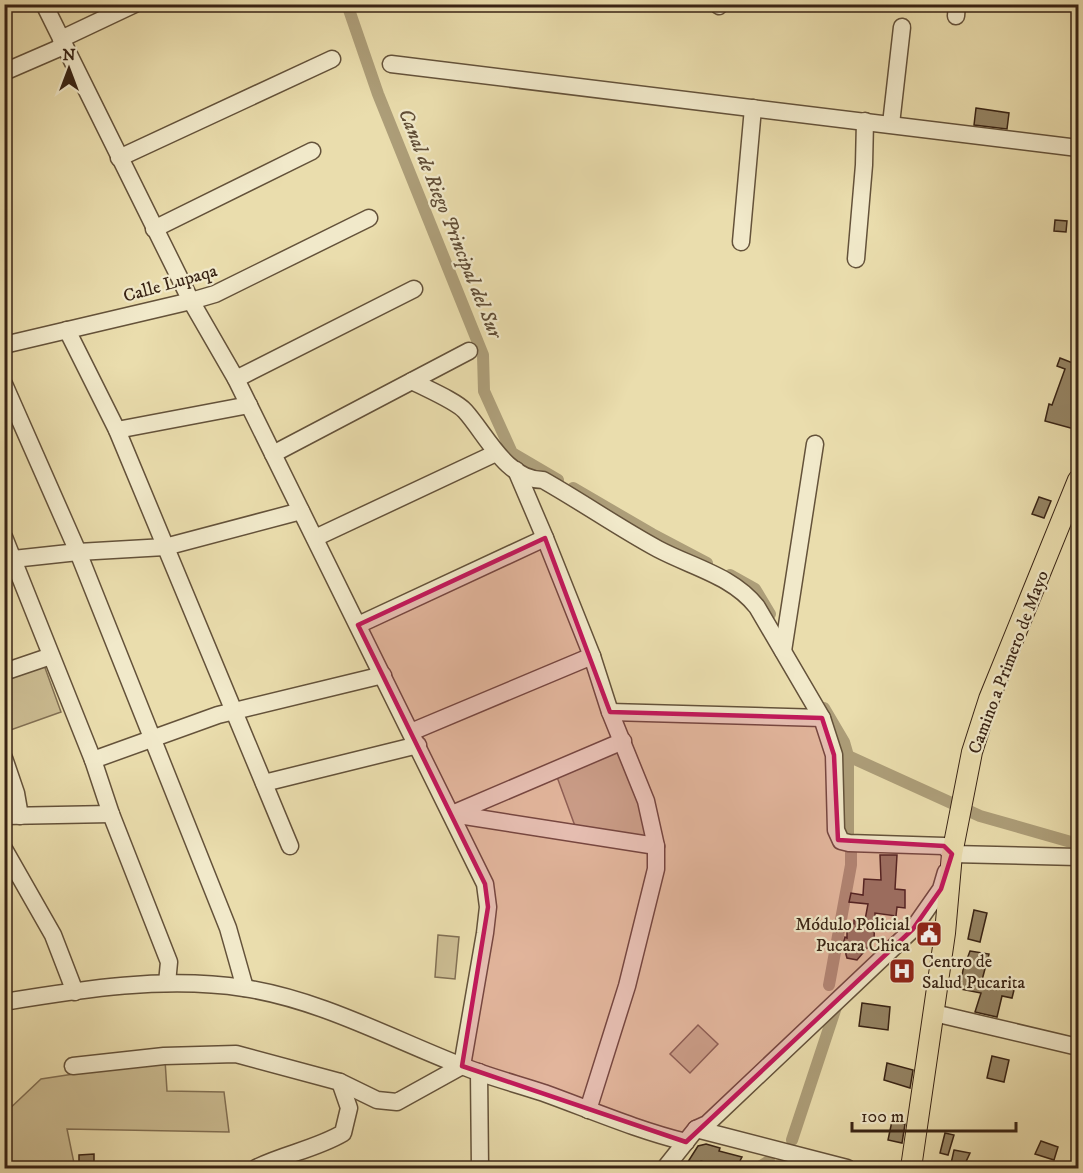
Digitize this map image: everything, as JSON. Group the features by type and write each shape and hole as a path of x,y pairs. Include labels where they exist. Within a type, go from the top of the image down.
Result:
{"main road":[{"name":"Camino a Primero de Mayo","path":"911,1168 945,933 952,854 972,752 989,699 1078,480"}],"street":[{"path":"44,4 154,229 191,301 236,379 485,884 488,907 485,933 462,1066"},
{"path":"4,72 135,4"},
{"path":"891,124 902,27"},
{"path":"119,158 332,58"},
{"path":"391,64 1078,148"},
{"path":"741,242 753,108"},
{"path":"856,259 864,165 865,121"},
{"path":"154,229 312,151"},
{"name":"Calle Lupaqa","path":"4,345 215,294 369,218"},
{"path":"236,379 414,289"},
{"path":"67,330 117,430 290,846"},
{"path":"273,454 470,351"},
{"path":"412,381 463,409 496,453 516,470 536,480 543,480 658,549 730,583 750,597 822,718 834,755 836,830 841,841 944,846 952,854 1078,857"},
{"path":"4,384 78,552 228,928 245,988"},
{"path":"117,430 249,405"},
{"path":"783,651 815,444"},
{"path":"315,538 496,453"},
{"path":"516,470 592,657 610,712 646,801 656,846 656,869 627,986 588,1110"},
{"path":"8,559 165,547 302,511"},
{"path":"4,537 8,559 51,656 93,760 111,814 169,962 167,983"},
{"path":"358,625 545,538"},
{"path":"4,672 51,656"},
{"path":"264,783 414,738 592,657"},
{"path":"93,760 234,711 383,675"},
{"path":"610,712 822,718"},
{"path":"452,814 623,741"},
{"path":"4,758 16,793 12,816 111,814"},
{"path":"452,814 656,846"},
{"path":"4,849 53,935 75,992"},
{"path":"665,1168 691,1136 707,1124 913,928 941,889 952,854"},
{"path":"4,1002 167,983 245,988 280,995 321,1008 462,1066 648,1133 691,1136 847,1168"},
{"path":"934,1012 1078,1047"},
{"path":"73,1066 164,1056 236,1054 340,1082 377,1100 397,1102 462,1066"},
{"path":"479,1072 480,1168"},
{"path":"256,1168 269,1161 316,1146 343,1133 349,1108 340,1082"}],"highlighted area":[{"path":"545,538 610,712 822,718 834,755 838,840 944,846 952,854 941,889 913,929 686,1142 462,1066 488,907 485,884 358,625"}],"shaded area":[{"path":"44,665 61,712 5,732 4,679"},
{"path":"618,749 642,806 649,838 575,826 557,777"},
{"path":"438,935 459,937 455,979 435,977"},
{"path":"698,1025 718,1044 690,1073 670,1054"},
{"path":"165,1060 167,1091 224,1092 229,1132 67,1129 75,1168 5,1168 5,1113 41,1079"}],"building":[{"path":"976,108 1009,113 1007,129 974,125"},
{"path":"1055,220 1067,221 1066,232 1054,231"},
{"path":"1060,358 1078,365 1078,430 1045,421 1049,404 1052,405 1065,369 1057,366"},
{"path":"1039,497 1051,501 1044,518 1032,514"},
{"path":"880,855 897,855 895,889 905,890 905,908 897,907 896,916 875,913 874,940 857,960 847,958 843,944 845,937 847,938 847,924 854,924 854,920 865,920 868,904 849,902 851,893 863,895 864,879 881,880"},
{"path":"974,910 987,913 980,942 968,939"},
{"path":"970,951 989,954 982,980 1015,986 1012,998 1002,996 997,1017 975,1012 981,993 960,989 963,970"},
{"path":"862,1003 890,1007 888,1030 859,1026"},
{"path":"992,1056 1009,1060 1004,1082 987,1078"},
{"path":"887,1063 913,1070 910,1088 884,1080"},
{"path":"892,1121 905,1124 902,1143 888,1140"},
{"path":"945,1133 954,1135 948,1155 940,1153"},
{"path":"1041,1141 1058,1147 1054,1160 1035,1154"},
{"path":"706,1144 720,1148 719,1151 742,1157 736,1168 701,1161 696,1168 684,1168 698,1146"},
{"path":"954,1150 970,1153 963,1168 950,1168"},
{"path":"94,1154 94,1168 79,1168 79,1155"}],"waterway":[{"name":"Canal de Riego Principal del Sur","path":"347,4 378,94 483,355 484,391 512,453 558,480"},
{"name":"Canal de Riego Principal del Sur","path":"573,488 707,563"},
{"name":"Canal de Riego Principal del Sur","path":"730,575 755,589 770,614"},
{"name":"Canal de Riego Principal del Sur","path":"824,708 844,742 848,756 980,816 1078,844"},
{"path":"829,985 851,865 848,837 848,756"},
{"path":"792,1140 836,1007"},
{"path":"758,1168 769,1161"}],"place":[{"name":"Módulo Policial Pucara Chica","path":"929,934"},
{"name":"Centro de Salud Pucarita","path":"902,971"}]}
